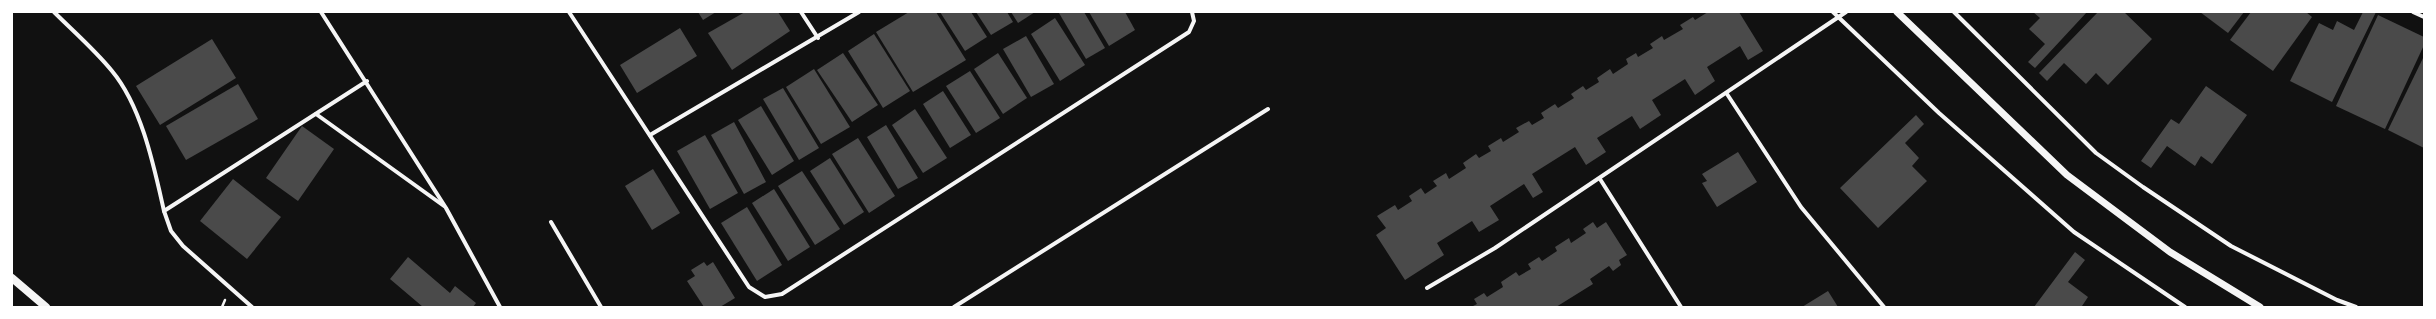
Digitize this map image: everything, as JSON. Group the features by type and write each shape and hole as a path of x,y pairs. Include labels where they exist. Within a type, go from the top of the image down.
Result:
{"main road":[{"path":"12,278 46,307"}],"street":[{"path":"54,12 113,71 129,98 140,124 157,178 170,231 183,246 252,307"},
{"path":"321,12 367,81 446,208 500,307"},
{"path":"570,12 749,287 765,298 782,294 1188,32 1194,21 1192,12"},
{"path":"801,12 818,38"},
{"path":"650,135 818,38 859,12"},
{"path":"1833,12 1939,113 2074,232 2184,307"},
{"path":"1427,288 1495,248 1600,179 1846,12"},
{"path":"1897,12 2067,175 2170,252 2260,307"},
{"path":"1954,12 2096,153 2143,187 2231,246 2337,300 2356,307"},
{"path":"2413,12 2424,17"},
{"path":"164,211 367,81"},
{"path":"1727,94 1801,207 1884,307"},
{"path":"954,307 1268,109"},
{"path":"316,114 446,208"},
{"path":"1600,179 1681,307"},
{"path":"551,222 601,307"}],"building":[{"path":"698,12 716,12 703,20"},
{"path":"745,12 778,12 790,31 732,70 708,33"},
{"path":"909,12 936,12 966,60 913,92 876,32"},
{"path":"940,12 971,12 987,37 965,51"},
{"path":"976,12 1007,12 1013,22 991,35"},
{"path":"1011,12 1035,12 1018,23"},
{"path":"1084,12 1105,48 1086,59 1059,13"},
{"path":"1089,12 1125,12 1135,30 1109,46"},
{"path":"1708,12 1739,12 1763,51 1748,60 1740,46 1707,67 1715,81 1695,95 1685,79 1652,100 1661,115 1640,129 1632,116 1597,138 1606,152 1586,165 1575,147 1532,174 1543,192 1533,198 1524,184 1490,206 1499,220 1479,232 1472,221 1437,243 1444,255 1405,280 1376,235 1386,228 1377,216 1395,205 1398,210 1412,201 1409,196 1421,188 1425,194 1437,186 1433,181 1446,173 1449,179 1466,168 1463,163 1476,154 1479,158 1491,151 1488,146 1501,138 1503,142 1519,132 1516,128 1529,121 1532,125 1544,118 1541,113 1555,104 1558,108 1574,98 1571,94 1583,86 1586,90 1599,82 1597,78 1610,69 1613,74 1628,64 1626,59 1636,53 1638,57 1653,48 1650,44 1662,36 1664,40 1683,29 1680,25 1693,17 1695,20"},
{"path":"2033,12 2087,12 2035,68 2028,62 2045,44 2029,29 2040,18"},
{"path":"2098,12 2124,12 2152,39 2108,85 2096,73 2086,84 2064,63 2047,81 2039,73"},
{"path":"2200,12 2244,12 2228,33"},
{"path":"2251,12 2306,12 2312,17 2273,71 2230,40"},
{"path":"2363,12 2376,12 2332,102 2290,81 2319,23 2333,30 2337,21 2354,30"},
{"path":"2378,15 2424,37 2424,45 2385,129 2336,106"},
{"path":"1055,18 1085,65 1060,81 1031,34"},
{"path":"680,28 697,56 637,93 620,65"},
{"path":"874,34 910,91 883,108 848,51"},
{"path":"1026,36 1054,84 1031,97 1003,49"},
{"path":"212,39 236,78 160,125 136,86"},
{"path":"843,53 878,105 852,122 817,70"},
{"path":"998,53 1027,98 1003,114 974,69"},
{"path":"2424,56 2424,148 2388,130"},
{"path":"814,69 850,127 821,144 786,87"},
{"path":"970,71 1000,118 976,133 946,86"},
{"path":"238,84 258,119 186,160 166,126"},
{"path":"2206,86 2247,115 2212,164 2201,156 2195,166 2167,146 2151,168 2141,161 2171,119 2179,124"},
{"path":"783,88 819,148 799,160 763,99"},
{"path":"943,91 971,135 950,148 923,104"},
{"path":"761,106 794,161 772,175 738,120"},
{"path":"915,109 947,158 923,173 892,125"},
{"path":"1916,115 1924,124 1905,143 1919,158 1912,166 1927,181 1878,228 1840,188"},
{"path":"734,122 766,182 744,194 711,135"},
{"path":"886,125 918,178 898,189 867,137"},
{"path":"302,126 334,149 298,201 266,178"},
{"path":"705,135 738,193 710,209 677,151"},
{"path":"858,138 895,196 869,213 832,154"},
{"path":"1738,152 1757,182 1717,207 1702,183 1707,181 1702,174"},
{"path":"830,158 864,212 844,225 810,171"},
{"path":"653,169 680,213 652,230 625,186"},
{"path":"802,171 840,229 815,245 778,186"},
{"path":"233,179 281,217 247,259 200,221"},
{"path":"774,189 810,247 788,261 752,203"},
{"path":"747,207 782,265 757,281 721,223"},
{"path":"1593,222 1597,228 1606,222 1627,255 1619,260 1621,265 1613,271 1609,266 1590,279 1593,284 1556,307 1471,307 1477,304 1474,299 1484,293 1487,297 1503,287 1501,282 1516,272 1519,276 1531,269 1528,264 1539,257 1542,261 1557,251 1555,247 1569,238 1571,243 1586,233 1583,229"},
{"path":"2075,252 2085,260 2068,282 2088,297 2082,306 2083,307 2034,307"},
{"path":"408,257 450,293 455,286 476,303 473,307 423,307 390,279"},
{"path":"704,262 707,266 713,262 735,298 720,307 704,307 687,281 695,276 691,270"},
{"path":"1828,291 1838,307 1802,307"}]}
